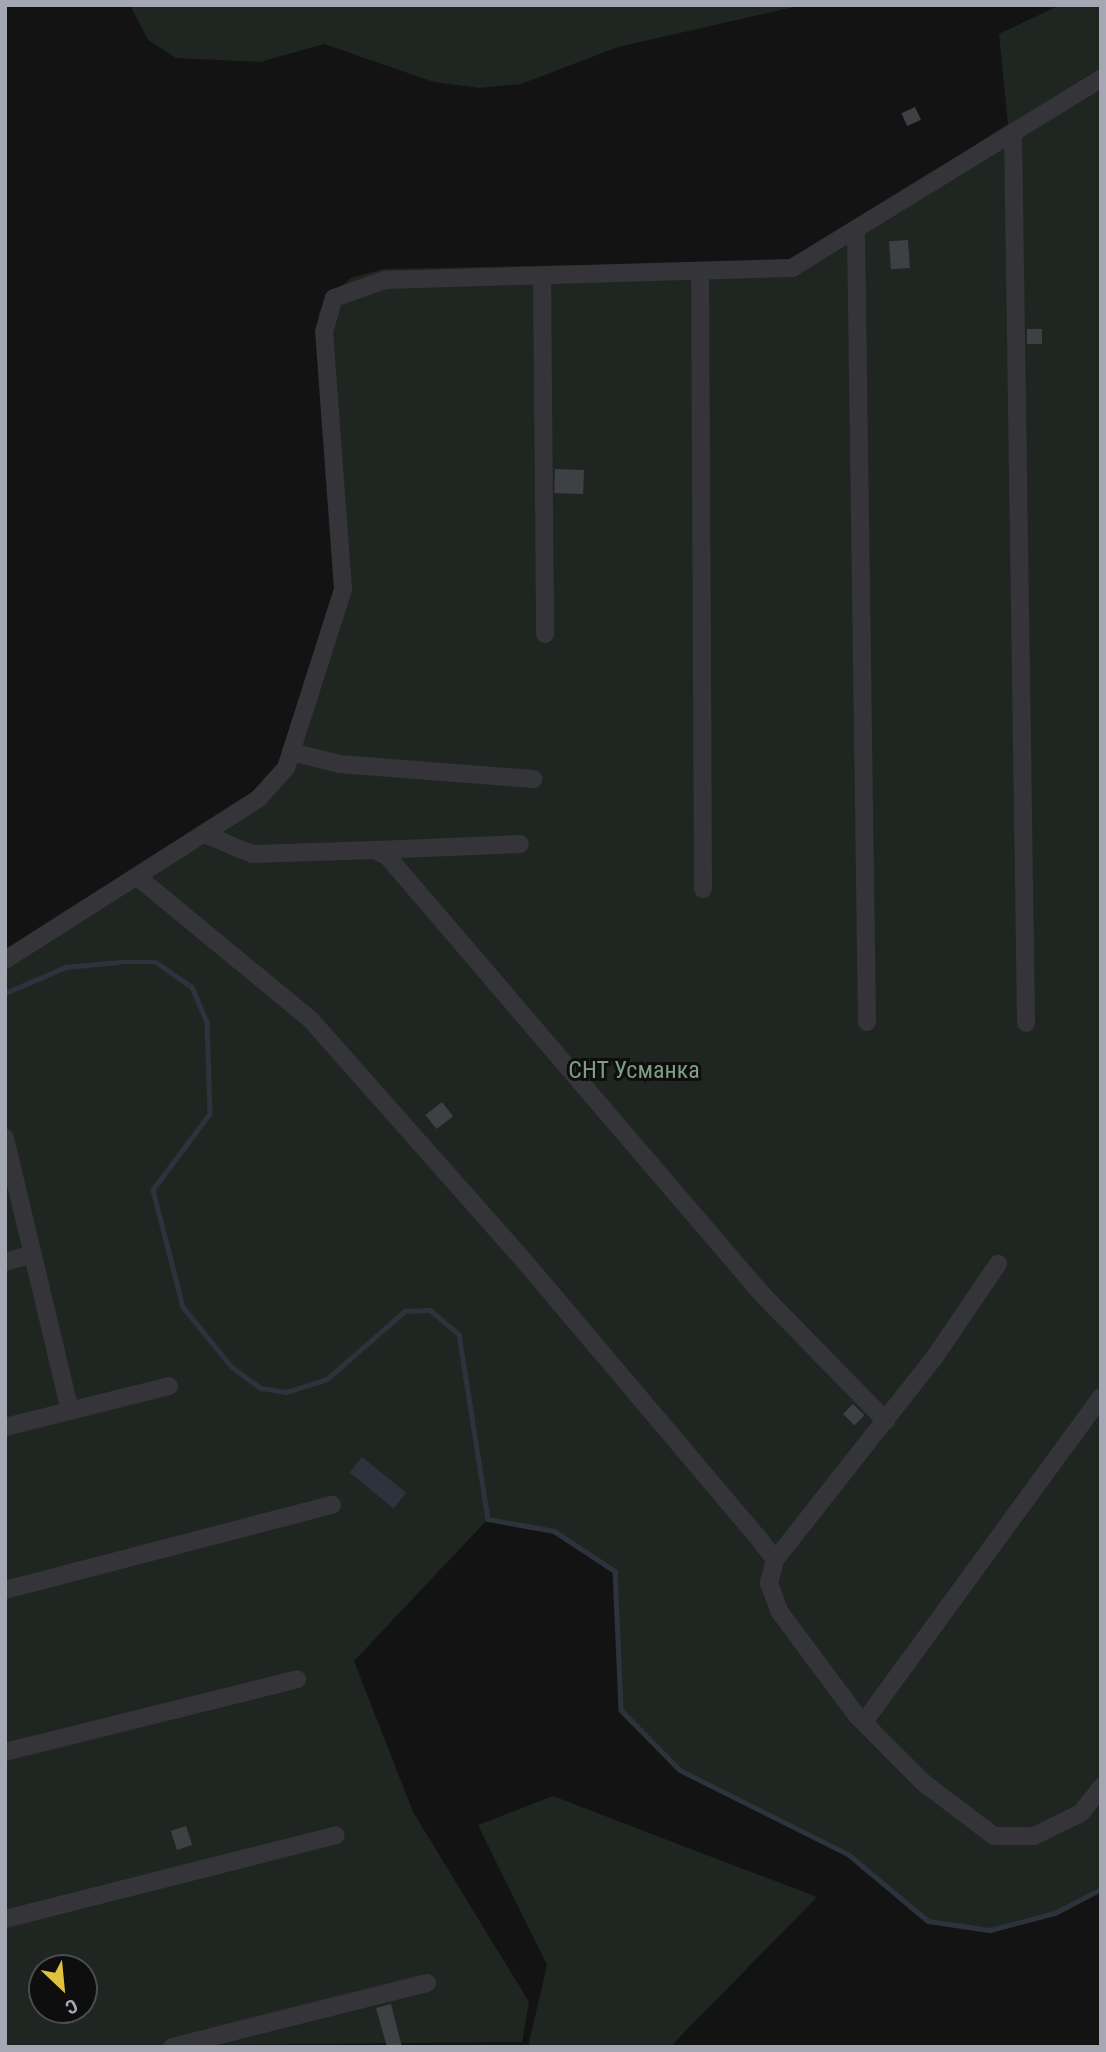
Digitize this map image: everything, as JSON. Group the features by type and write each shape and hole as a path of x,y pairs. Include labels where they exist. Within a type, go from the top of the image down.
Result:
{"street":[{"path":"5,960 140,879 258,799 291,752 343,589 326,314 334,298 370,282 792,268 856,233 1101,79"},
{"path":"1013,132 1026,1023"},
{"path":"856,233 867,1022"},
{"path":"700,272 702,889"},
{"path":"542,276 545,634"},
{"path":"291,752 339,764 533,779"},
{"path":"204,834 252,854 520,844"},
{"path":"375,850 458,938 753,1284 886,1421"},
{"path":"140,879 311,1020 775,1560"},
{"path":"5,1138 71,1410"},
{"path":"5,1262 33,1254"},
{"path":"998,1264 886,1421 775,1560 769,1583 779,1611 864,1722 967,1821 994,1836 1034,1836 1081,1813 1101,1787"},
{"path":"5,1427 169,1386"},
{"path":"864,1722 1101,1397"},
{"path":"5,1590 332,1504"},
{"path":"5,1752 298,1679"},
{"path":"5,1919 336,1835"},
{"path":"172,2047 427,1983"}],"green space":[{"path":"130,5 802,5 618,47 521,84 480,88 434,82 324,44 260,62 176,58 148,40"},
{"name":"СНТ Усманка","path":"1060,5 1101,5 1101,1889 1055,1913 990,1930 928,1921 848,1854 680,1770 621,1710 615,1571 554,1531 488,1519 354,1661 413,1812 529,2002 522,2042 5,2047 5,951 255,796 281,765 338,589 319,313 326,298 351,278 384,269 795,261 1008,124 999,34"},
{"path":"553,1796 817,1897 670,2047 528,2047 547,1965 478,1825"}],"shaded area":[{"path":"362,1457 406,1493 394,1508 349,1473"}],"building":[{"path":"915,107 921,120 907,126 901,113"},
{"path":"908,240 910,268 891,269 889,241"},
{"path":"1027,329 1042,329 1042,344 1027,344"},
{"path":"555,469 584,470 583,494 554,493"},
{"path":"442,1102 453,1116 437,1129 425,1115"},
{"path":"853,1404 864,1415 854,1425 843,1414"},
{"path":"186,1826 192,1845 177,1850 171,1831"},
{"path":"391,2004 402,2047 387,2047 376,2008"}],"waterway":[{"path":"5,993 66,967 119,962 156,962 192,987 207,1022 210,1114 153,1190 183,1307 232,1367 261,1388 287,1392 327,1379 405,1311 430,1310 459,1334 488,1519 554,1531 615,1571 621,1710 680,1770 848,1854 928,1921 990,1930 1055,1913 1101,1889"}]}
